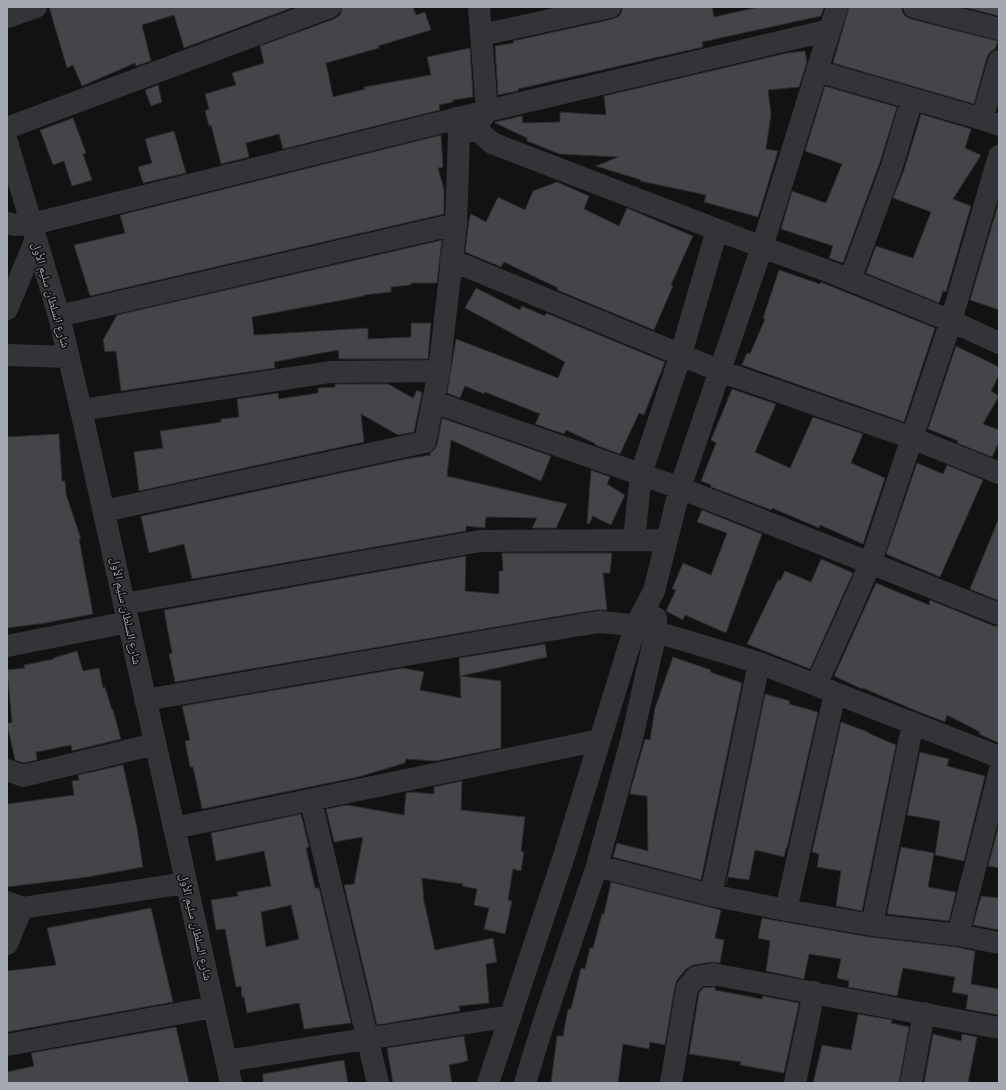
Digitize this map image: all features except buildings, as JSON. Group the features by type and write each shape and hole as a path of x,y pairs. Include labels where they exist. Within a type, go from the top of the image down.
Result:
{"street":[{"path":"7,17 36,7"},
{"path":"7,128 330,7"},
{"path":"479,7 487,111"},
{"path":"481,35 610,7"},
{"path":"488,1083 565,853 635,627 654,591 680,488 762,247 837,7"},
{"path":"914,7 999,29"},
{"path":"7,223 34,232 464,128 487,111 830,30"},
{"path":"817,71 991,122 999,61"},
{"path":"850,280 892,166 912,99"},
{"path":"104,511 425,442 439,370 456,224 464,128"},
{"path":"464,128 492,144 850,280 951,321 999,343"},
{"name":"شارع السلطان سليم الأول","path":"7,142 59,316 104,511 231,1083"},
{"path":"786,910 825,689 851,608 870,564 951,321 999,156"},
{"path":"59,316 456,224"},
{"path":"634,540 641,474 680,354 717,230"},
{"path":"7,309 34,232"},
{"path":"451,260 720,371 912,438 999,473"},
{"path":"7,355 68,357"},
{"path":"81,410 330,372 439,370"},
{"path":"434,402 680,488 999,614"},
{"path":"7,646 126,613 480,541 666,540"},
{"path":"525,1083 544,1021 597,866 632,738 656,632 654,591"},
{"path":"145,700 599,622 618,623 656,632 759,664 999,757"},
{"path":"711,895 759,664"},
{"path":"872,925 913,723"},
{"path":"174,828 600,740"},
{"path":"7,770 23,776 155,744"},
{"path":"958,935 999,773"},
{"path":"311,800 378,1083"},
{"path":"597,866 711,895 786,910 872,925 958,935 999,943"},
{"path":"7,944 14,905 186,883"},
{"path":"671,1083 687,988 696,976 713,974 999,1028"},
{"path":"795,1083 814,992"},
{"path":"7,1045 214,1007"},
{"path":"911,1083 924,1013"},
{"path":"226,1061 511,1016"}]}
